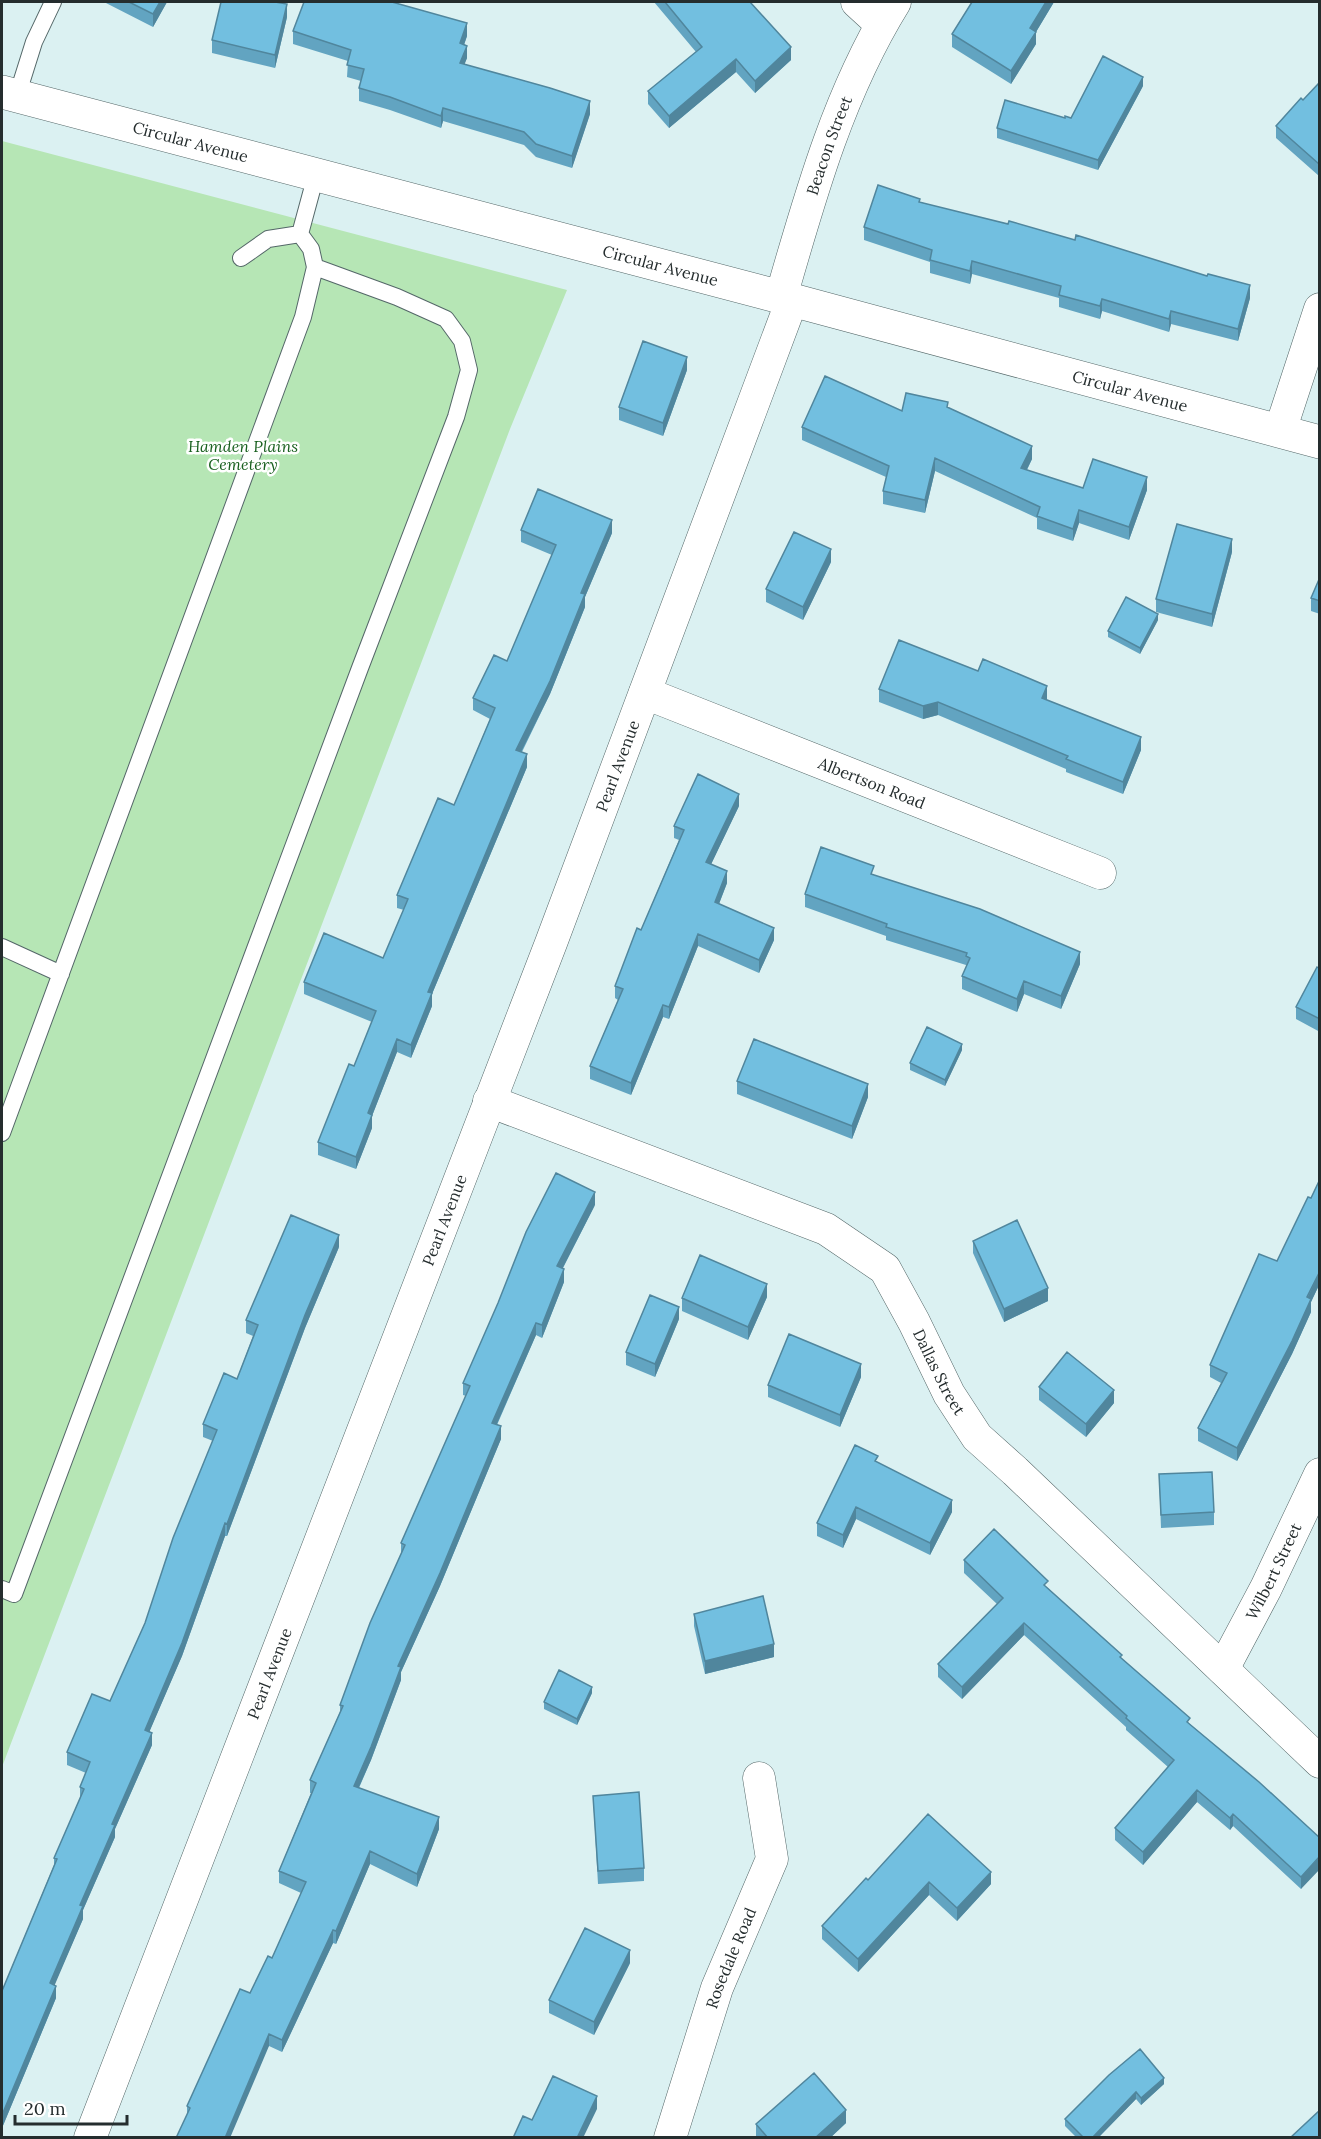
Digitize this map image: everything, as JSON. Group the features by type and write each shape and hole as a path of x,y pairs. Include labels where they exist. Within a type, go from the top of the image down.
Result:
{"main road":[{"name":"Circular Avenue","path":"9,94 1320,442"}],"street":[{"path":"857,2 888,13"},
{"name":"Beacon Street","path":"786,299 838,114 888,13"},
{"name":"Pearl Avenue","path":"90,2138 547,954 645,693 786,299"},
{"path":"1280,431 1320,309"},
{"name":"Albertson Road","path":"645,693 1100,873"},
{"name":"Dallas Street","path":"489,1101 826,1229 885,1269 949,1394 977,1437 1320,1762"},
{"name":"Wilbert Street","path":"1223,1668 1266,1587 1320,1474"},
{"name":"Rosedale Road","path":"670,2138 717,1988 772,1859 759,1778"}],"lane":[{"path":"9,94 54,2"},
{"path":"300,234 316,175"},
{"path":"241,258 268,239 300,234"},
{"path":"2,1133 303,317 315,267 311,249 300,234"},
{"path":"2,1589 14,1594 351,690 456,417 468,370 462,341 446,319 367,285 315,267"},
{"path":"2,947 61,974"}],"green space":[{"name":"Hamden Plains Cemetery","path":"2,141 567,290 510,429 2,1767"}],"building":[{"path":"129,2 160,2 153,14"},
{"path":"221,2 287,4 275,55 212,40"},
{"path":"304,2 392,2 467,23 460,43 467,46 460,63 590,101 572,156 536,144 524,132 443,108 441,116 359,88 364,69 347,65 351,50 293,31"},
{"path":"665,2 750,2 791,47 755,81 736,59 669,116 648,91 702,47"},
{"path":"972,2 1046,2 1030,28 1036,32 1011,71 952,34"},
{"path":"1103,56 1143,77 1098,160 997,128 1005,100 1071,118"},
{"path":"1320,82 1319,164 1276,126 1301,98 1303,100"},
{"path":"878,185 920,199 919,202 1008,224 1009,221 1075,240 1076,235 1207,276 1208,274 1250,285 1238,329 1171,311 1169,319 1102,299 1100,306 1059,295 1061,286 972,261 970,271 930,260 932,250 864,227"},
{"path":"643,341 687,357 663,423 619,407"},
{"path":"825,376 902,411 906,393 948,402 947,407 1032,446 1021,468 1083,488 1093,459 1147,477 1129,527 1079,510 1073,529 1037,516 1040,507 935,458 925,500 883,491 889,466 802,427"},
{"path":"538,489 612,520 581,593 585,594 550,681 516,750 527,754 428,992 432,993 411,1045 397,1039 368,1113 372,1115 356,1157 318,1142 349,1064 354,1066 376,1011 304,982 324,933 383,958 408,899 397,895 438,798 454,805 495,708 473,698 494,655 507,661 556,545 521,530"},
{"path":"1177,524 1232,539 1212,614 1156,599"},
{"path":"794,532 831,549 803,607 766,589"},
{"path":"1320,577 1320,601 1311,598"},
{"path":"1126,597 1158,614 1140,648 1108,631"},
{"path":"899,640 978,671 983,659 1047,686 1042,698 1141,737 1123,782 1066,759 1068,756 938,702 923,706 879,689"},
{"path":"698,774 739,794 706,862 727,871 715,902 774,928 759,960 698,934 669,1007 663,1005 631,1083 590,1066 623,989 615,986 637,928 641,930 684,830 674,826"},
{"path":"821,847 874,866 871,874 980,909 1080,952 1061,996 1024,981 1017,999 962,976 970,958 966,956 967,953 886,927 887,924 805,894"},
{"path":"1317,967 1320,969 1320,1019 1296,1007"},
{"path":"927,1027 962,1044 945,1080 910,1063"},
{"path":"754,1039 868,1084 852,1126 737,1081"},
{"path":"556,1173 595,1192 557,1266 564,1269 542,1325 536,1323 492,1423 501,1426 440,1573 398,1666 401,1667 354,1786 439,1817 417,1874 370,1851 336,1931 333,1930 282,2040 269,2034 225,2138 176,2138 190,2108 187,2106 240,1989 250,1993 268,1956 272,1958 306,1882 279,1871 316,1783 310,1780 343,1706 340,1705 370,1623 405,1545 401,1543 470,1386 463,1383 526,1232"},
{"path":"1320,1179 1320,1271 1307,1297 1311,1299 1292,1341 1237,1448 1198,1428 1227,1373 1210,1365 1259,1254 1277,1261 1308,1197 1311,1198"},
{"path":"291,1215 339,1235 305,1315 227,1524 225,1523 182,1643 145,1730 152,1733 112,1824 115,1825 80,1905 83,1906 50,1983 56,1986 2,2115 2,1991 57,1859 54,1858 84,1789 80,1787 90,1762 67,1752 92,1694 110,1701 145,1623 173,1538 217,1430 203,1424 224,1373 237,1379 258,1325 246,1320"},
{"path":"1017,1220 1048,1288 1004,1309 973,1241"},
{"path":"700,1255 767,1284 748,1327 682,1298"},
{"path":"650,1295 679,1307 655,1364 626,1352"},
{"path":"789,1334 861,1364 840,1415 768,1385"},
{"path":"1067,1352 1114,1390 1086,1424 1039,1387"},
{"path":"855,1445 878,1456 875,1461 952,1500 930,1543 856,1507 843,1535 817,1523"},
{"path":"1212,1472 1214,1512 1161,1515 1159,1474"},
{"path":"994,1529 1048,1581 1044,1585 1122,1655 1120,1657 1190,1718 1187,1722 1259,1782 1320,1838 1320,1856 1301,1877 1233,1814 1230,1818 1197,1790 1143,1852 1115,1828 1174,1760 1024,1623 962,1687 938,1664 1003,1598 964,1560"},
{"path":"763,1596 774,1644 705,1661 694,1614"},
{"path":"559,1670 592,1687 577,1719 544,1702"},
{"path":"639,1792 644,1868 598,1871 593,1796"},
{"path":"928,1814 991,1872 957,1908 929,1882 858,1959 822,1926"},
{"path":"585,1928 630,1950 594,2022 549,2000"},
{"path":"1140,2049 1164,2078 1141,2098 1136,2092 1092,2138 1084,2138 1065,2119 1109,2075"},
{"path":"814,2073 846,2110 815,2138 768,2138 756,2124"},
{"path":"553,2076 597,2096 577,2138 513,2138 523,2116 532,2120"},
{"path":"1320,2110 1320,2138 1290,2138"}]}
